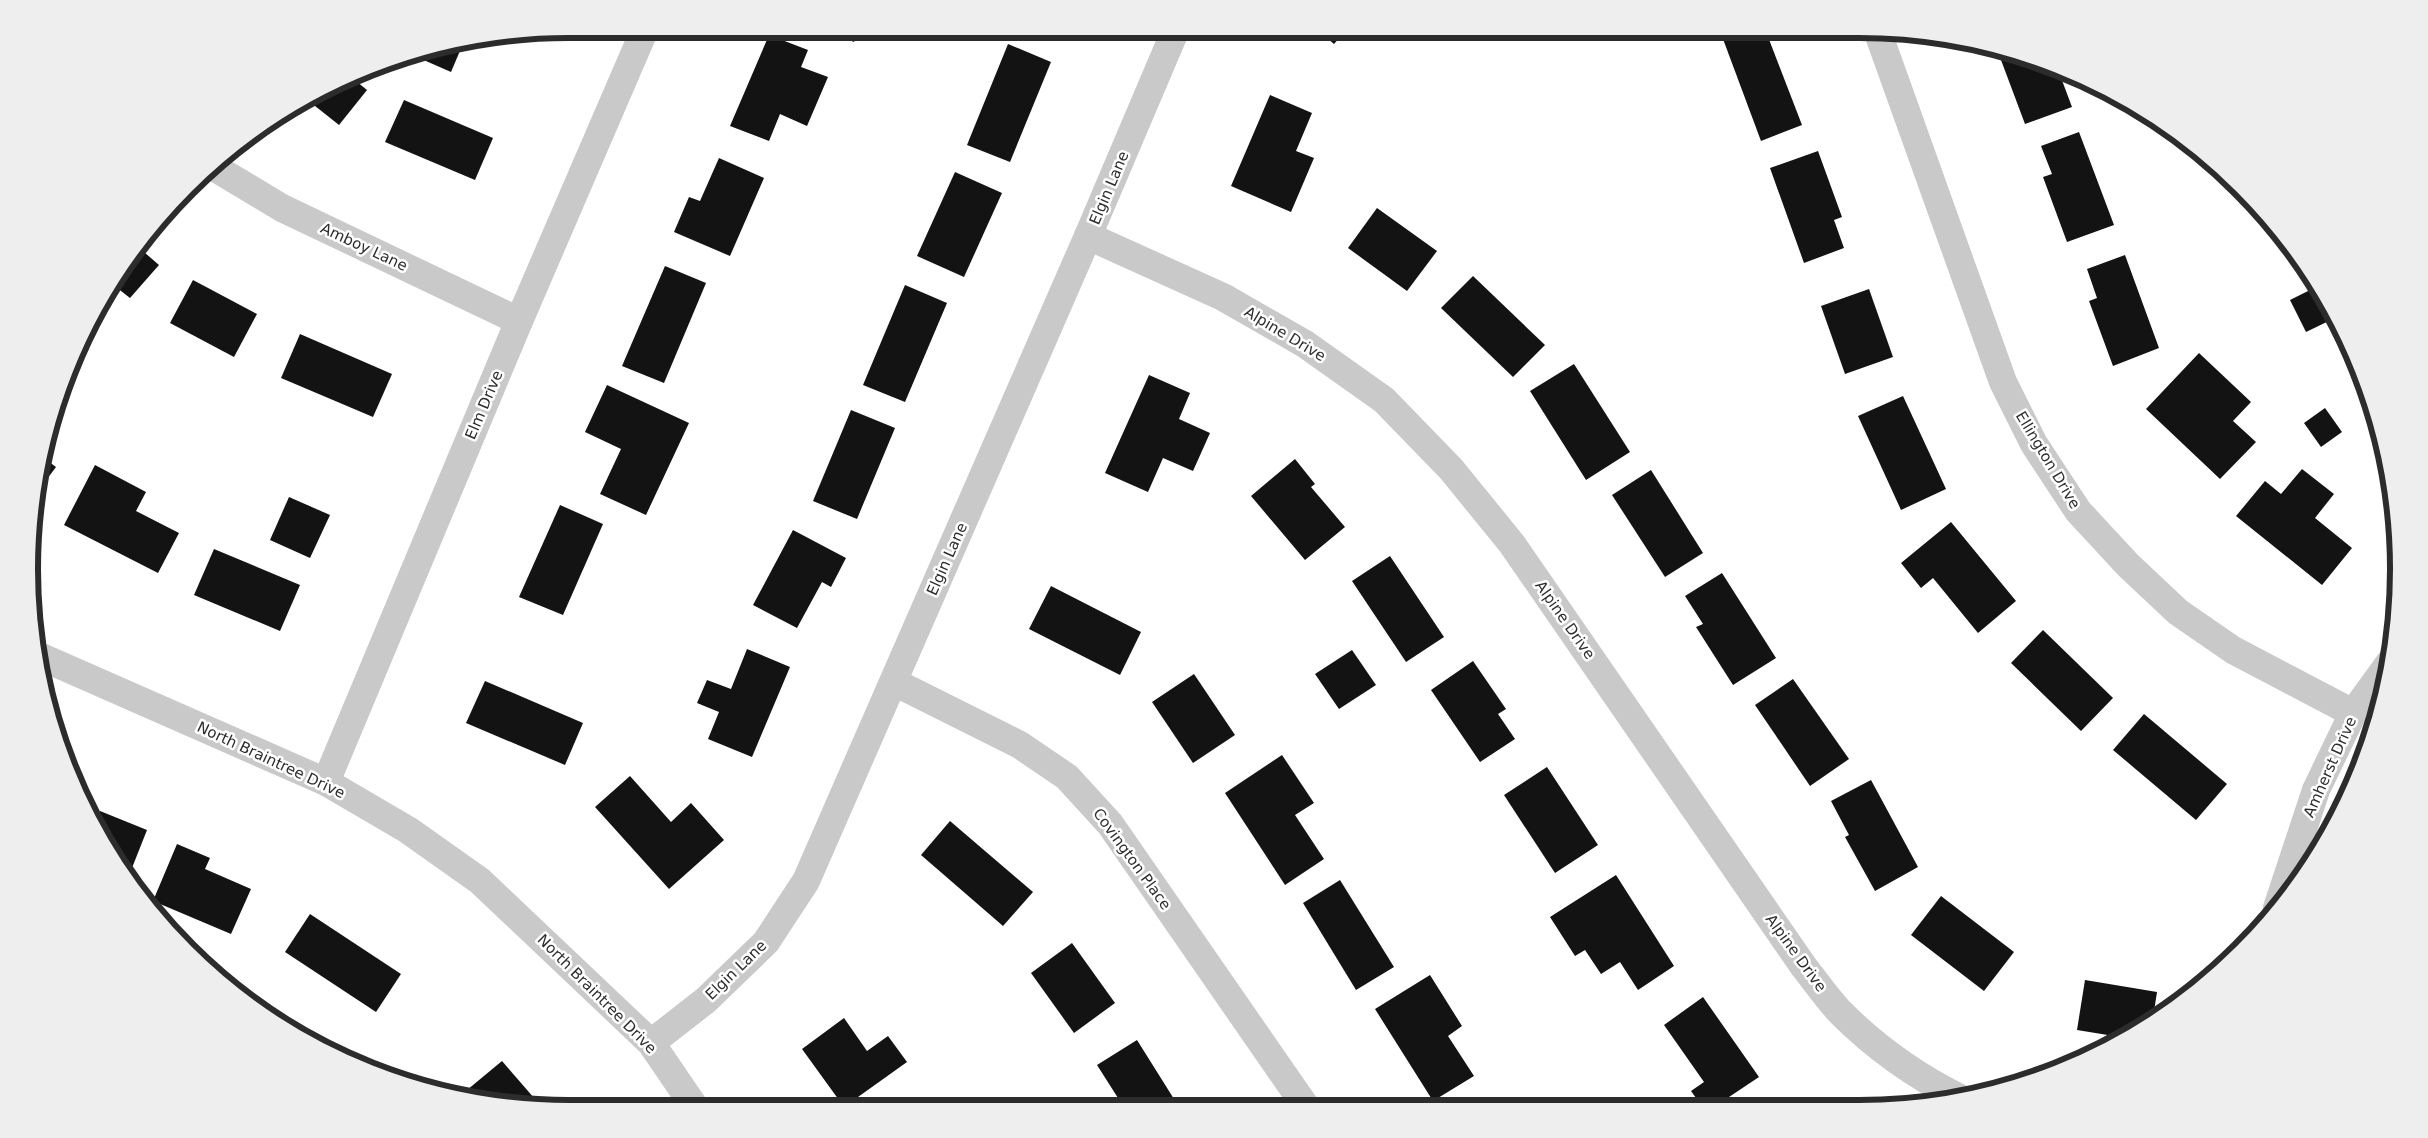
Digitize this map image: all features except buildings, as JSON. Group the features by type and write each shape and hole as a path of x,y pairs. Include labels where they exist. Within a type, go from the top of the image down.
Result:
{"street":[{"name":"Elm Drive","path":"326,782 519,321 641,38"},
{"name":"Elgin Lane","path":"651,1043 706,1000 766,942 806,881 1088,236 1172,38"},
{"name":"Ellington Drive","path":"1880,39 2003,382 2034,444 2078,511 2128,565 2178,612 2233,650 2353,714"},
{"name":"Amboy Lane","path":"218,170 282,208 519,321"},
{"name":"Alpine Drive","path":"1088,236 1223,297 1305,344 1384,400 1450,469 1512,544 1804,967 1839,1011 1878,1048 1932,1084 1949,1092"},
{"name":"North Braintree Drive","path":"46,659 326,782 408,830 480,881 651,1043 690,1100"},
{"name":"Amherst Drive","path":"2284,888 2316,790 2353,714 2379,678"},
{"name":"Covington Place","path":"894,682 1020,745 1066,777 1110,824 1301,1100"}]}
